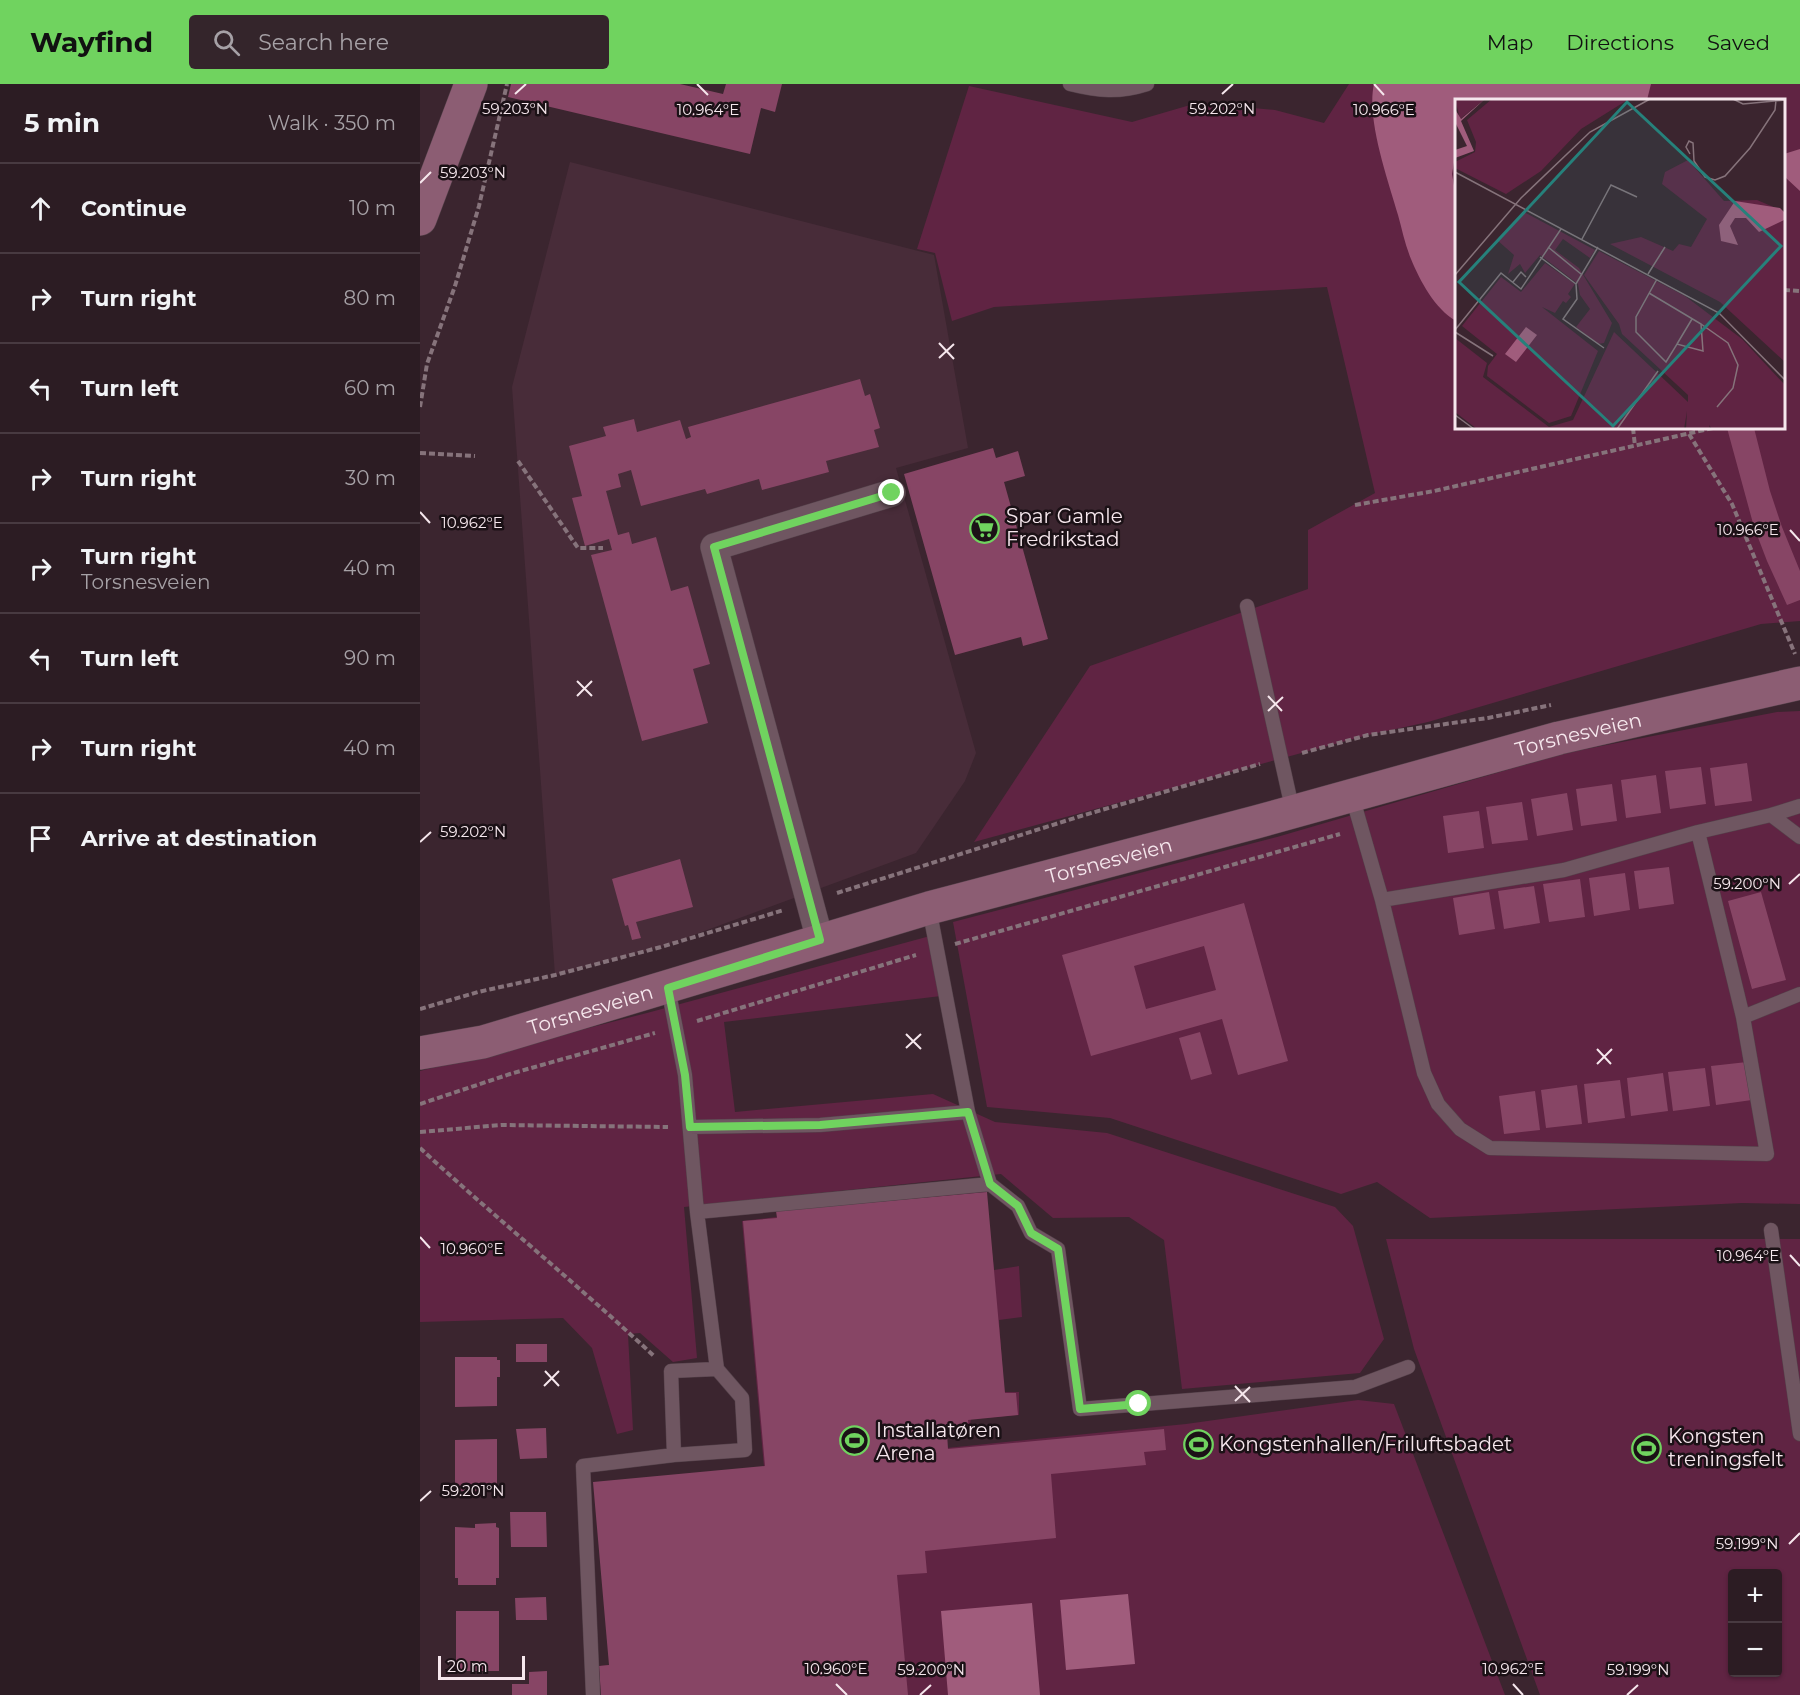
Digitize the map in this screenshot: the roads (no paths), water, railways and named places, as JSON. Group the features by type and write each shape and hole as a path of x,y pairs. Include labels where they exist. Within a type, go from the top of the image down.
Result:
{"street":[{"path":"420,219 468,86"},
{"path":"820,940 714,547 892,493"},
{"name":"Torsnesveien","path":"420,1053 483,1042 929,908 1352,796 1798,669"}],"lane":[{"path":"1070,84 1091,89 1128,91 1147,84"},
{"path":"1247,606 1293,812"},
{"path":"1352,796 1382,900 1424,1073 1438,1104 1460,1129 1490,1148 1767,1154 1743,1017 1698,832"},
{"path":"1382,900 1563,870 1800,806"},
{"path":"1771,815 1800,837"},
{"path":"929,908 968,1112 990,1184 1018,1206 1031,1233 1058,1249 1080,1409 1355,1387 1408,1367"},
{"path":"594,1695 583,1466 674,1455 745,1450 742,1398 717,1369 697,1212 685,1075 668,988"},
{"path":"1743,1017 1800,994"},
{"path":"690,1127 820,1125 968,1112"},
{"path":"697,1212 990,1184"},
{"path":"1771,1230 1800,1434"},
{"path":"674,1455 671,1371 717,1369"}],"place":[{"name":"Spar Gamle Fredrikstad","path":"985,528"},
{"name":"Installatøren Arena","path":"855,1441"},
{"name":"Kongstenhallen/Friluftsbadet","path":"1198,1444"},
{"name":"Kongsten treningsfelt","path":"1647,1448"}]}
